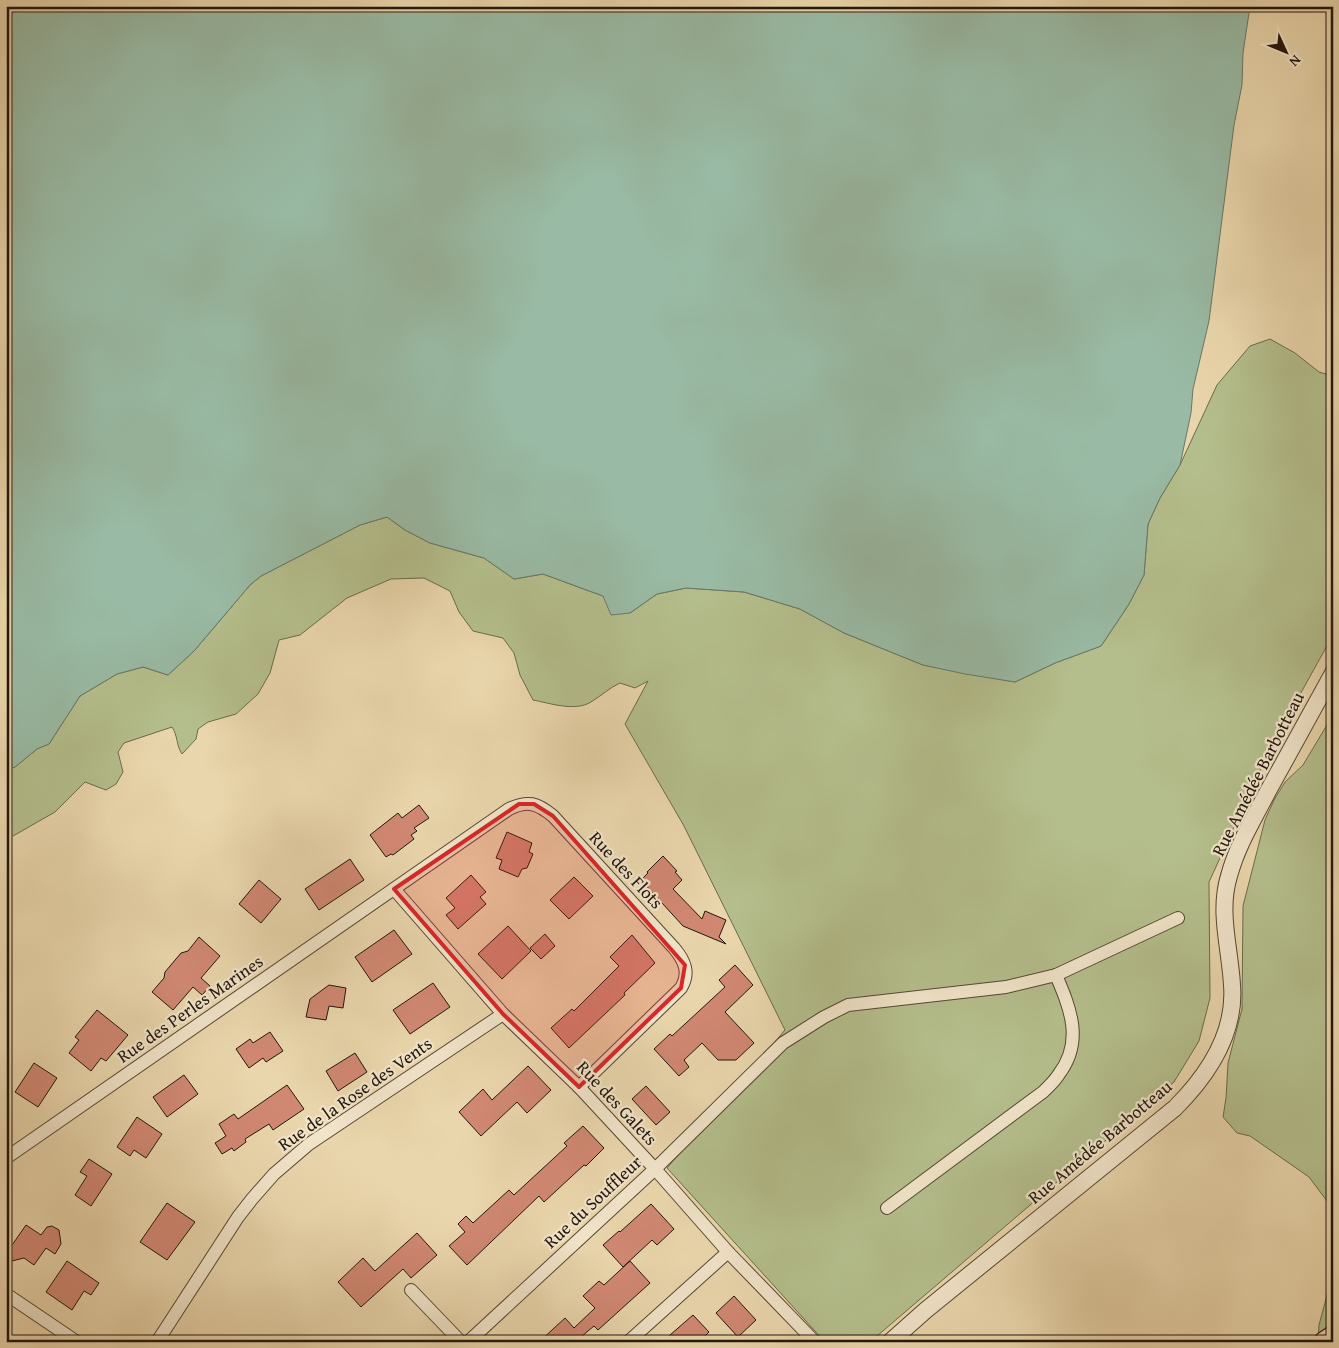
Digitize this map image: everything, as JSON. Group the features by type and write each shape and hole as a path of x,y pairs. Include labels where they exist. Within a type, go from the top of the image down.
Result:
{"main road":[{"path":"1324,1342 1333,1336"}],"street":[{"name":"Rue Amédée Barbotteau","path":"890,1342 926,1310 1175,1108 1207,1072 1226,1034 1232,1003 1232,985 1224,908 1228,877 1246,834 1333,673"},
{"name":"Rue des Flots","path":"394,889 509,808 519,804 534,804 540,806 553,816 682,957 686,973 685,981 674,996 579,1087"},
{"name":"Rue des Galets","path":"394,889 503,1014 579,1087 728,1252 815,1342"},
{"name":"Rue des Perles Marines","path":"6,1158 394,889"},
{"name":"Rue du Souffleur","path":"468,1342 655,1169 783,1043 824,1017 848,1005 1006,987 1056,975 1178,918"},
{"path":"888,1208 1043,1092 1060,1074 1069,1055 1074,1029 1070,1007 1056,975"},
{"name":"Rue de la Rose des Vents","path":"157,1342 238,1217 274,1174 309,1144 503,1014"},
{"path":"628,1342 728,1252"},
{"path":"411,1290 461,1342"},
{"path":"6,1294 77,1342"}],"highlighted area":[{"path":"519,804 534,804 553,816 685,965 681,988 579,1087 503,1014 394,889"}],"shaded area":[{"path":"6,6 1250,6 1243,53 1242,85 1234,125 1209,321 1193,389 1191,413 1180,465 1160,498 1148,524 1144,575 1129,604 1101,646 1055,663 1015,682 923,665 844,633 800,609 744,592 686,588 657,594 630,613 611,615 603,596 543,574 514,579 484,558 430,543 405,530 387,517 360,525 261,576 250,585 194,651 168,675 143,667 117,674 80,696 49,744 37,749 15,767 6,770"},
{"path":"1270,339 1295,353 1319,372 1333,376 1333,635 1273,743 1209,882 1210,998 1199,1041 1174,1082 870,1342 825,1342 667,1168 785,1030 684,826 625,724 648,681 635,688 620,683 585,705 570,707 533,700 520,675 514,653 503,638 473,631 459,612 450,591 424,578 391,579 347,598 300,635 279,640 270,673 258,694 236,714 208,722 198,729 196,739 182,754 172,727 124,743 118,752 123,772 116,784 106,790 85,782 55,812 6,840 6,770 15,767 37,749 49,744 80,696 117,674 143,667 168,675 194,651 250,585 261,576 360,525 387,517 405,530 430,543 484,558 514,579 543,574 603,596 630,613 657,594 686,588 744,592 800,609 844,633 923,665 1015,682 1055,663 1101,646 1129,604 1144,575 1148,524 1160,498 1180,465 1217,385 1250,346"},
{"path":"1333,715 1333,1209 1309,1177 1250,1136 1237,1133 1223,1117 1228,1063 1242,1009 1243,906 1265,820 1285,782 1303,765"},
{"path":"1333,1273 1333,1342 1318,1342 1319,1325"}],"building":[{"path":"419,805 429,818 414,828 417,831 411,835 414,839 393,855 391,854 386,857 370,835 398,813 402,818"},
{"path":"507,832 532,843 529,852 533,854 527,868 522,869 518,877 499,869 502,860 496,858"},
{"path":"663,856 677,871 675,872 682,880 673,889 702,919 705,911 726,920 719,937 726,944 683,926 641,880"},
{"path":"350,859 364,880 319,910 305,889"},
{"path":"471,875 486,892 480,897 486,904 458,929 446,915 455,908 446,898"},
{"path":"574,877 593,896 569,919 550,900"},
{"path":"259,880 281,899 261,923 239,904"},
{"path":"508,926 531,951 502,979 478,954"},
{"path":"394,930 412,954 372,982 355,957"},
{"path":"545,934 555,946 541,959 530,948"},
{"path":"632,935 655,963 624,993 625,995 569,1048 551,1028 572,1009 574,1011 619,966 610,957"},
{"path":"199,937 220,956 201,978 210,986 202,995 193,987 173,1010 152,992 164,978 165,972 181,953 188,951"},
{"path":"735,965 753,985 725,1012 754,1043 736,1060 718,1060 702,1043 684,1060 689,1067 679,1076 654,1049 670,1034 672,1036 725,987 719,980"},
{"path":"433,983 450,1007 410,1034 393,1010"},
{"path":"329,985 346,988 343,1008 329,1006 326,1020 306,1017 310,999"},
{"path":"97,1010 128,1035 106,1061 101,1058 91,1071 69,1053 79,1040 75,1037"},
{"path":"270,1032 283,1051 266,1062 263,1058 249,1068 236,1049 250,1039 253,1043"},
{"path":"355,1053 367,1072 338,1091 326,1071"},
{"path":"34,1063 57,1078 38,1107 15,1092"},
{"path":"528,1066 551,1090 527,1113 517,1102 481,1136 459,1112 483,1089 492,1100"},
{"path":"184,1075 198,1094 167,1117 153,1097"},
{"path":"287,1085 304,1109 273,1130 269,1124 245,1139 246,1142 234,1151 232,1148 222,1154 215,1143 226,1136 219,1124 234,1114 238,1119"},
{"path":"646,1086 670,1112 656,1125 632,1099"},
{"path":"137,1117 162,1134 146,1158 134,1150 130,1156 117,1147"},
{"path":"583,1126 604,1148 544,1202 539,1196 467,1265 449,1246 465,1232 458,1224 466,1216 473,1223 509,1190 514,1195 567,1146 564,1143"},
{"path":"89,1159 112,1174 91,1206 75,1195 87,1176 80,1172"},
{"path":"167,1203 195,1222 167,1260 140,1242"},
{"path":"651,1204 674,1229 657,1245 652,1240 623,1267 603,1245"},
{"path":"26,1225 41,1235 47,1227 52,1226 59,1230 61,1244 55,1254 46,1248 34,1265 24,1258 12,1261 10,1248"},
{"path":"417,1233 437,1255 411,1278 403,1269 361,1307 338,1282 363,1258 375,1271"},
{"path":"67,1261 99,1283 91,1295 84,1291 72,1310 46,1292"},
{"path":"630,1261 650,1283 598,1330 594,1326 582,1336 587,1342 539,1342 565,1318 574,1328 595,1308 583,1296 599,1281 604,1285"},
{"path":"734,1296 756,1320 738,1337 716,1313"},
{"path":"693,1315 709,1332 699,1342 662,1342"}]}
